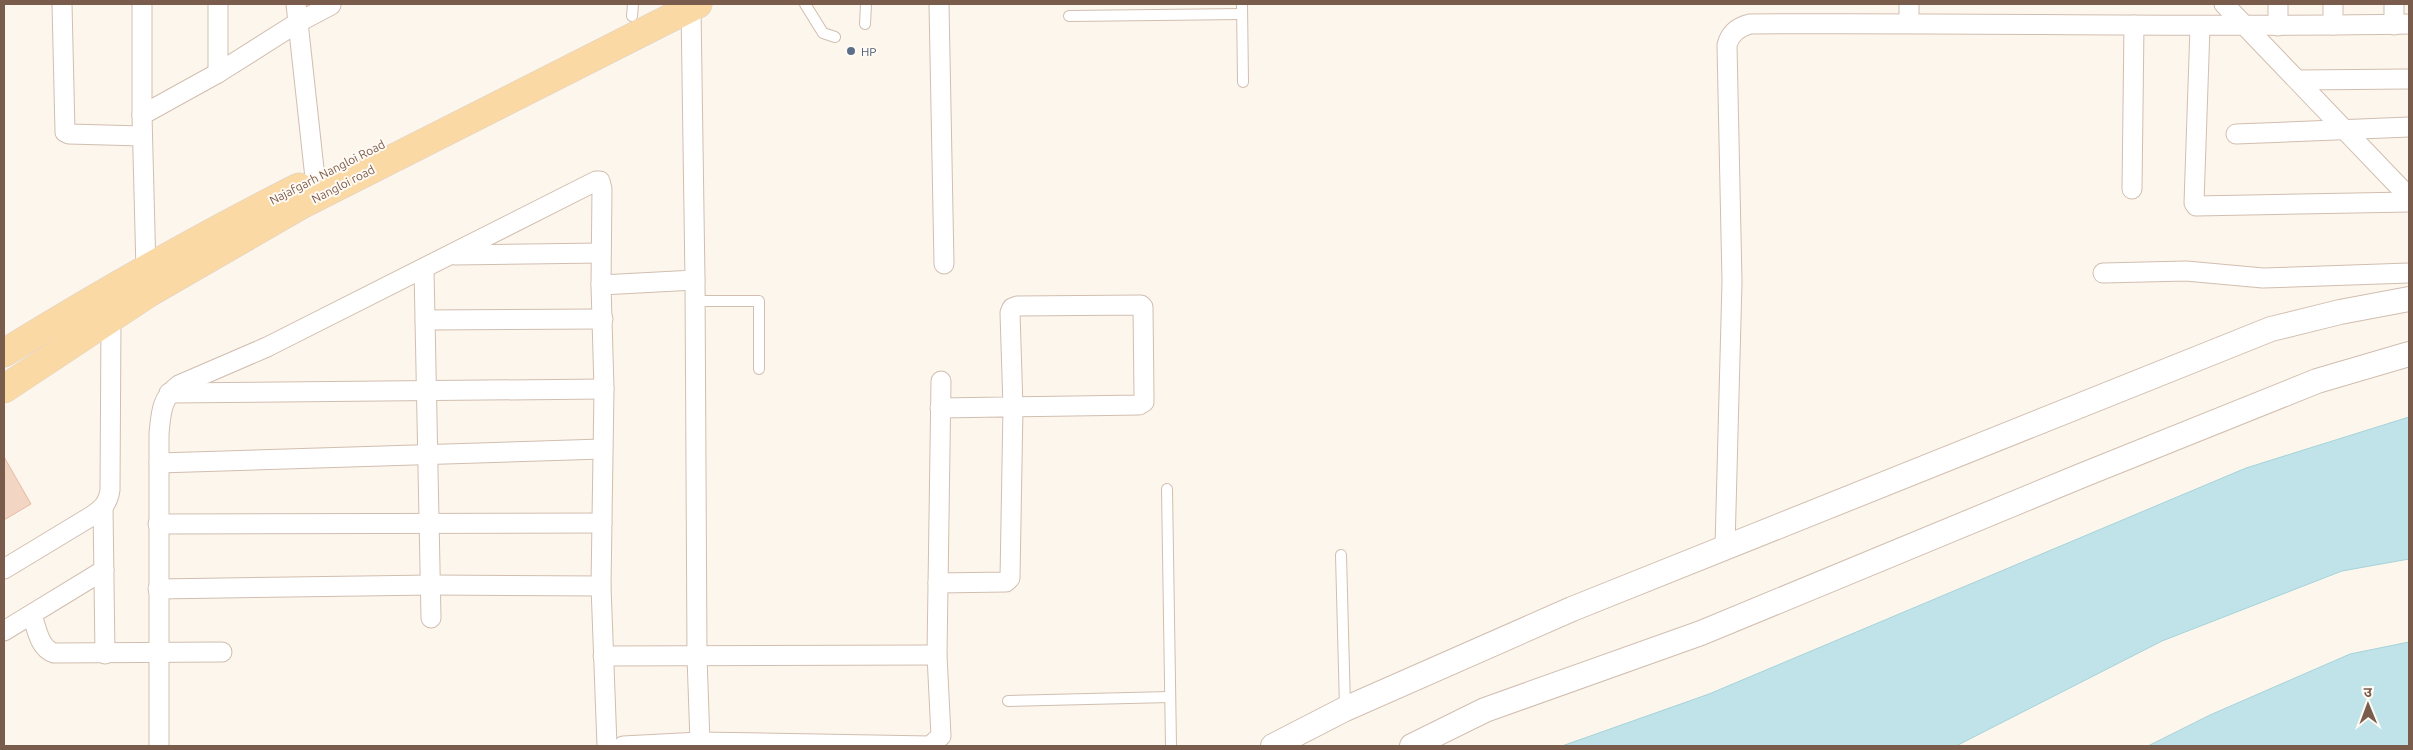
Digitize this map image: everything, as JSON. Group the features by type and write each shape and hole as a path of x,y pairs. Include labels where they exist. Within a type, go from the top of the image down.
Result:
{"main road":[{"name":"Najafgarh Nangloi Road","path":"4,353 74,310 146,270 196,254 315,178 633,10 657,4"},
{"name":"Nangloi road","path":"4,389 111,318 196,254 303,204 694,6"}],"street":[{"path":"62,4 65,132 69,134 142,136"},
{"path":"142,4 142,136 146,270"},
{"path":"218,4 218,73"},
{"path":"296,4 315,178"},
{"path":"939,4 944,264"},
{"path":"2224,4 2299,80 2343,129 2409,197"},
{"path":"2278,4 2278,26"},
{"path":"2332,25 2333,4"},
{"path":"1725,547 1732,282 1729,38 1738,28 1750,24 1909,13 2200,27 2402,24 2394,4"},
{"path":"142,115 218,73 297,23 331,6"},
{"path":"694,6 697,657 700,742"},
{"path":"2132,189 2134,25"},
{"path":"2200,27 2195,124 2194,203 2196,206 2409,202"},
{"path":"2299,80 2409,79"},
{"path":"2236,134 2409,127"},
{"path":"159,746 159,462 161,408 168,393 179,385 267,347 596,181 602,185 601,285 604,389 601,586 607,746"},
{"path":"451,255 601,253"},
{"path":"424,269 432,585 431,618"},
{"path":"2102,273 2186,271 2263,278 2409,272"},
{"path":"601,285 695,280"},
{"path":"1272,746 1344,709 1572,609 2271,329 2331,314 2409,299"},
{"path":"938,583 1006,582 1010,578 1012,407 1012,308 1017,306 1141,304 1144,402 1139,405 1012,407 940,408"},
{"path":"4,569 103,508 107,502 110,490 111,318"},
{"path":"425,320 602,319"},
{"path":"1412,746 1485,710 1728,622 2083,475 2317,381 2409,354"},
{"path":"623,746 700,742 930,746 941,736 937,656 941,381"},
{"path":"168,393 604,389"},
{"path":"159,462 602,449"},
{"path":"103,508 105,654"},
{"path":"158,524 602,523"},
{"path":"4,631 104,570"},
{"path":"158,589 432,585 601,586"},
{"path":"32,615 46,651 64,654 222,652"},
{"path":"603,656 937,656"}],"lane":[{"path":"805,4 823,33 836,37"},
{"path":"865,24 866,4"},
{"path":"1069,16 1242,9 1243,82"},
{"path":"695,301 759,301 760,369"},
{"path":"1167,489 1171,746"},
{"path":"1341,555 1344,709"},
{"path":"1008,701 1170,697"}],"water":[{"path":"2409,417 2409,559 2342,571 2162,641 1956,746 1562,746 1709,694 2246,468"},
{"path":"2409,642 2409,746 2148,746 2210,715 2350,654"}],"building":[{"path":"4,457 31,504 4,520"}],"place":[{"name":"HP","path":"851,51"}]}
